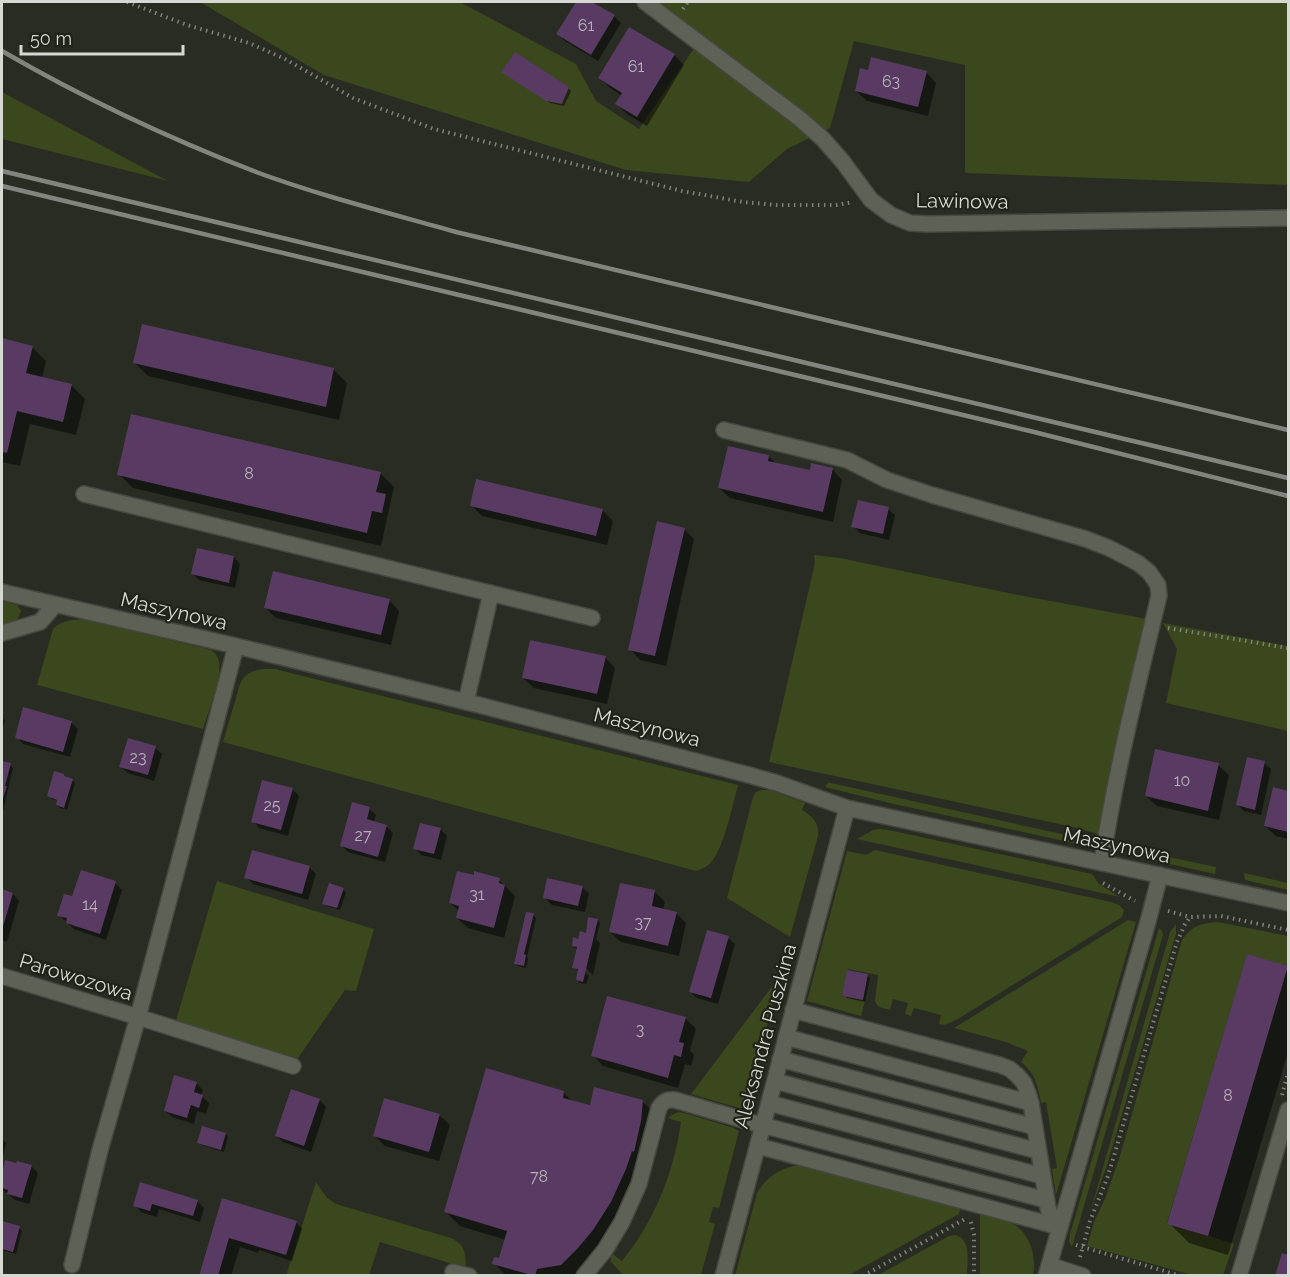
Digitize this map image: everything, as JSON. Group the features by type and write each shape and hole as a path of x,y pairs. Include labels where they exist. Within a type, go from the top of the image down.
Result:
{"street":[{"name":"Lawinowa","path":"645,2 799,118 830,147 871,200 891,215 910,223 1288,218"},
{"path":"724,430 847,460 887,480 932,495 1061,531 1109,548 1138,563 1149,572 1158,585 1159,596 1097,862"},
{"path":"84,494 592,618"},
{"name":"Maszynowa","path":"2,592 466,702 749,775 847,808 1288,903"},
{"path":"466,702 491,593"},
{"path":"2,633 39,622 55,605"},
{"path":"72,1265 103,1140 138,1017 236,646"},
{"name":"Aleksandra Puszkina","path":"723,1275 847,808"},
{"path":"1079,1274 1047,1270 1160,875"},
{"name":"Parowozowa","path":"2,976 293,1066"},
{"path":"793,1010 1010,1069 1024,1083 1031,1102 1046,1200 1051,1216 1060,1227"},
{"path":"786,1037 1031,1102"},
{"path":"780,1059 1035,1127"},
{"path":"775,1081 1038,1151"},
{"path":"584,1275 605,1250 622,1222 639,1184 659,1108 662,1102 668,1099 1046,1200"},
{"path":"769,1102 1042,1176"},
{"path":"1239,1275 1288,1110"},
{"path":"758,1146 1060,1227"},
{"path":"453,1272 469,1275"}],"path":[{"path":"127,2 187,25 249,43 285,59 353,98 434,129 682,191 743,202 776,205 836,205 871,200"},
{"path":"1153,626 1288,648"},
{"path":"1097,862 1096,874 1101,881 1135,901 1179,915 1221,916 1288,930"},
{"path":"1079,1274 1082,1247 1090,1221 1108,1176 1178,942 1190,917"},
{"path":"863,1275 969,1217 974,1235 974,1275"},
{"path":"1076,1245 1181,1275"}],"green space":[{"path":"200,2 460,2 576,64 596,101 639,129 699,41 645,2 1288,2 1288,185 965,173 965,65 854,41 830,128 787,149 749,182 626,170 324,75"},
{"path":"2,92 168,181 2,139"},
{"path":"814,555 840,558 1147,619 1098,834 769,762 815,563"},
{"path":"2,601 17,605 21,611 14,622 2,627"},
{"path":"84,619 211,650 217,657 219,669 214,695 203,729 37,685 53,629 64,622"},
{"path":"1163,623 1288,646 1288,731 1166,703 1177,649"},
{"path":"263,669 275,669 738,785 728,825 710,863 696,871 223,742 242,680 249,673"},
{"path":"828,783 1098,842 1087,846 894,804 825,787"},
{"path":"770,790 805,803 802,810 812,818 817,827 818,836 790,937 727,898 753,797 756,792"},
{"path":"880,829 1092,874 1099,884 1120,897 857,839 873,830"},
{"path":"875,850 1111,902 1124,910 1122,917 945,1025 939,1024 941,1015 914,1008 911,1016 905,1014 908,1003 893,999 890,1010 879,1006 875,1001 878,975 848,969 842,996 865,1001 861,1016 807,1001 847,851 866,855"},
{"path":"1145,852 1216,867 1215,874 1147,859"},
{"path":"1244,873 1288,883 1288,890 1245,880"},
{"path":"217,881 374,929 356,991 345,990 298,1058 175,1024"},
{"path":"1128,920 1136,922 1056,1195 1052,1169 1057,1168 1046,1102 1041,1103 1035,1080 1021,1062 1028,1051 1006,1042 954,1028"},
{"path":"1218,922 1288,936 1288,966 1247,955 1167,1223 1234,1244 1223,1275 1192,1275 1087,1246 1119,1159 1182,940 1197,926"},
{"path":"1176,924 1176,934 1106,1168 1090,1213 1170,932"},
{"path":"1159,928 1163,935 1072,1247 1069,1242 1070,1234"},
{"path":"780,976 745,1108 691,1094"},
{"path":"678,1112 739,1131 719,1208 713,1207 709,1222 715,1224 701,1275 623,1275 611,1262 610,1252 622,1261 653,1213 668,1178 681,1122 668,1117"},
{"path":"794,1166 804,1166 961,1207 959,1214 849,1275 735,1276 757,1193 772,1175"},
{"path":"316,1182 327,1198 336,1204 451,1238 464,1250 466,1268 380,1242 369,1275 286,1276"},
{"path":"980,1212 1009,1221 1022,1231 1030,1244 1034,1259 1033,1275 980,1275"},
{"path":"955,1235 964,1241 966,1246 967,1275 878,1275 949,1236"}],"building":[{"path":"576,2 592,2 615,15 591,55 556,34"},
{"path":"629,27 675,54 637,117 615,104 622,93 598,78"},
{"path":"515,52 569,87 562,104 546,101 501,72"},
{"path":"871,57 927,71 918,107 855,91 860,68 868,70"},
{"path":"142,324 334,368 326,407 133,363"},
{"path":"2,338 33,346 26,373 72,384 63,422 17,411 7,453 2,452"},
{"path":"131,414 381,472 376,492 386,494 382,513 372,511 367,533 117,475"},
{"path":"728,446 769,455 768,461 810,470 811,463 833,468 823,512 718,488"},
{"path":"476,479 603,509 596,536 470,506"},
{"path":"858,500 889,507 883,534 851,527"},
{"path":"657,521 685,528 655,656 628,650"},
{"path":"197,548 234,556 229,583 191,574"},
{"path":"273,571 390,599 381,635 264,608"},
{"path":"530,640 606,656 597,694 522,678"},
{"path":"23,707 72,721 63,752 15,738"},
{"path":"128,738 156,746 148,775 119,767"},
{"path":"1155,749 1219,763 1208,811 1145,796"},
{"path":"1247,757 1265,761 1255,810 1236,805"},
{"path":"2,761 11,763 2,802"},
{"path":"54,771 73,779 64,808 56,805 57,800 47,796"},
{"path":"262,780 293,788 281,830 251,822"},
{"path":"1273,787 1288,791 1288,832 1264,826"},
{"path":"352,802 370,807 367,819 387,825 378,857 340,846"},
{"path":"420,823 441,828 434,854 413,849"},
{"path":"252,850 310,866 302,894 244,878"},
{"path":"81,870 116,881 100,934 66,923 67,918 57,916 64,894 72,896"},
{"path":"457,871 474,875 474,871 500,878 499,883 505,885 494,928 456,918 459,906 449,903"},
{"path":"547,878 583,886 578,906 543,898"},
{"path":"329,883 344,888 337,908 322,904"},
{"path":"620,883 655,890 652,906 677,912 668,946 609,932"},
{"path":"2,889 13,893 2,930"},
{"path":"526,912 534,913 524,954 526,955 524,966 514,964"},
{"path":"588,917 598,919 583,982 576,980 578,969 572,968 577,947 572,946 573,937 578,939 580,931 586,933"},
{"path":"707,930 729,936 711,998 689,992"},
{"path":"1247,954 1288,966 1208,1236 1167,1224"},
{"path":"847,970 868,974 863,1000 842,996"},
{"path":"607,996 686,1017 679,1042 684,1043 681,1057 674,1055 668,1078 591,1056"},
{"path":"486,1068 564,1091 563,1098 590,1105 594,1087 643,1100 634,1152 632,1151 611,1202 593,1230 561,1265 537,1269 535,1276 492,1264 494,1257 499,1258 507,1231 444,1212"},
{"path":"174,1075 197,1082 194,1092 203,1095 199,1108 191,1105 187,1118 164,1111"},
{"path":"291,1089 320,1099 304,1146 275,1136"},
{"path":"384,1098 440,1114 429,1152 373,1136"},
{"path":"202,1126 226,1133 221,1150 197,1143"},
{"path":"5,1160 32,1165 22,1198 7,1194 8,1190 2,1188"},
{"path":"140,1182 198,1200 193,1216 152,1204 150,1211 133,1206"},
{"path":"222,1198 297,1221 286,1255 229,1238 218,1276 199,1276"},
{"path":"2,1221 20,1226 13,1252 2,1249"},
{"path":"1282,1253 1288,1255 1288,1276 1275,1276"}],"railway":[{"path":"2,51 63,85 158,131 256,172 330,197 456,232 1288,430"},
{"path":"2,171 1288,478"},
{"path":"2,186 1034,432 1288,496"}]}
